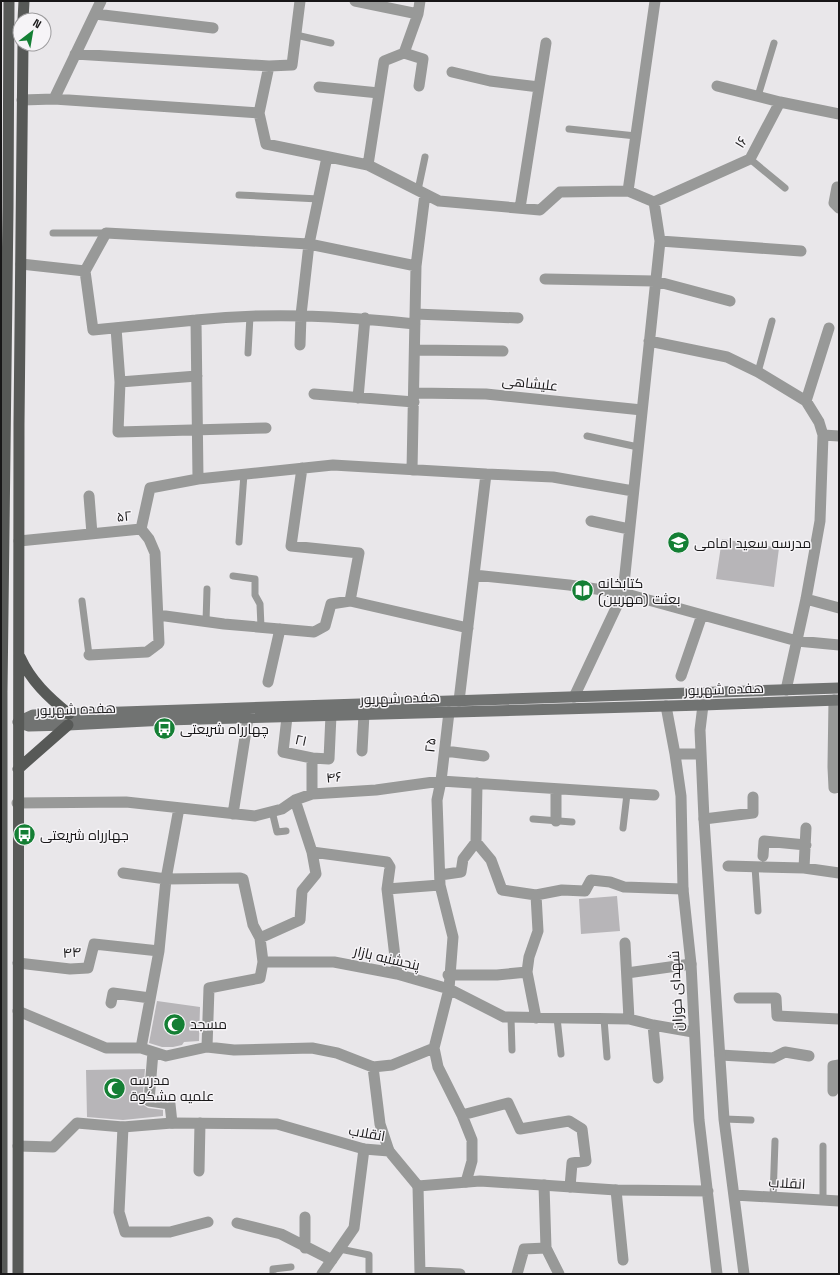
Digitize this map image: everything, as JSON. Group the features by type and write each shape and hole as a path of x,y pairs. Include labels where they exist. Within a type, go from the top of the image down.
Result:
{"main road":[{"path":"2,1274 1,693 5,44 9,1"},
{"path":"23,12 24,1"},
{"path":"18,1274 17,803 23,52"},
{"path":"18,769 68,719 45,695 26,670 19,656"},
{"name":"هفده شهریور","path":"68,719 459,701 839,688"},
{"name":"هفده شهریور","path":"18,722 33,715 68,719 248,718 837,700"},
{"path":"1,720 18,722"}],"street":[{"path":"54,99 101,1"},
{"path":"75,54 269,66 292,65 300,1"},
{"path":"354,1 418,14"},
{"path":"404,53 418,14 420,1"},
{"path":"628,191 656,1"},
{"path":"95,14 213,28"},
{"path":"520,208 546,43"},
{"path":"368,165 384,61 404,53 423,59 419,86"},
{"path":"269,66 260,113 266,144 368,165 439,201 540,210 560,192 628,191 654,202 660,241 623,593 574,697"},
{"path":"452,72 490,81 539,87"},
{"path":"717,86 780,102 839,114"},
{"path":"319,87 379,94"},
{"path":"22,100 54,99 260,113"},
{"name":"۱۶","path":"654,202 750,160 780,102"},
{"path":"300,345 301,315 309,244 328,157"},
{"path":"837,187 834,203 839,208"},
{"path":"412,470 416,266 422,192"},
{"path":"416,266 309,244 106,232 85,271 93,330 250,316 301,315 415,319 518,318"},
{"path":"660,241 801,251"},
{"path":"21,264 85,271"},
{"path":"545,279 655,281 730,301"},
{"path":"358,398 365,318"},
{"path":"196,320 198,479 333,465 553,477 633,491"},
{"path":"116,328 120,382 118,432 266,428"},
{"path":"806,401 829,328"},
{"path":"649,341 727,356 758,372 806,401 819,422 823,436 820,521 806,599 786,690"},
{"path":"415,350 503,351"},
{"path":"120,382 197,376"},
{"name":"علیشاهی","path":"314,394 358,398 486,394 642,410"},
{"path":"823,436 839,436"},
{"path":"302,468 291,546 359,553 350,601"},
{"path":"459,701 486,474"},
{"name":"۵۲","path":"19,541 141,529 150,488 198,479"},
{"path":"89,496 92,534"},
{"path":"591,521 630,529"},
{"path":"89,655 147,652 159,643 155,552 149,539 141,529"},
{"path":"474,575 569,585 623,593 797,641 839,645"},
{"path":"806,599 839,608"},
{"path":"158,614 206,622 314,632 325,626 331,604 350,601 468,628"},
{"path":"681,676 702,615"},
{"path":"268,682 280,629"},
{"path":"837,700 833,767 834,788 839,788"},
{"path":"703,705 700,730 704,819 724,1119 744,1274"},
{"name":"شهدای خوزان","path":"666,706 681,796 683,889 691,964 699,1120 717,1274"},
{"name":"۲۵","path":"434,1048 449,989 448,975 453,937 440,880 437,800 441,781 449,712"},
{"path":"362,751 364,714"},
{"path":"312,758 329,760 330,716"},
{"name":"۲۱","path":"286,717 283,752 312,758 312,794"},
{"path":"233,814 248,718"},
{"path":"445,751 484,756"},
{"path":"675,754 701,754"},
{"name":"۴۶","path":"179,808 255,816 282,809 295,800 312,794 376,790 441,781 654,795"},
{"path":"387,889 440,880 461,872 463,859 476,842 477,784"},
{"path":"556,789 556,821"},
{"path":"704,819 752,813 753,797"},
{"path":"260,938 300,920 302,891 316,874 312,852 295,800"},
{"path":"17,803 126,802 179,808 166,879 158,951 140,1048"},
{"path":"804,868 806,828"},
{"path":"763,856 764,841 806,845"},
{"path":"476,842 491,860 502,890 536,895 562,890 585,891 591,880 610,882 624,887 683,889"},
{"path":"312,852 387,862 390,867 387,889 397,974"},
{"path":"728,866 804,868 839,873"},
{"path":"123,873 166,879 243,879 253,925 260,938 263,962 260,978 208,988 207,1047"},
{"path":"536,895 538,931 529,957 527,972 536,1018"},
{"path":"625,943 629,1019"},
{"name":"۴۴","path":"18,963 70,970 88,968 94,944 158,951"},
{"name":"پنجشنبه بازار","path":"263,962 334,962 397,974 449,989 504,1018 629,1019 652,1025 694,1032"},
{"path":"627,973 691,964"},
{"path":"448,975 497,975 527,972"},
{"path":"111,1003 113,994 150,998"},
{"path":"739,998 776,998 776,1016 839,1019"},
{"path":"18,1011 106,1048 140,1048 166,1056 207,1047 234,1050 312,1048 337,1053 373,1067 392,1065 434,1048 438,1067 462,1114 472,1140 472,1161 466,1182"},
{"path":"652,1025 658,1078"},
{"path":"153,1052 149,1101 170,1104 172,1123"},
{"path":"720,1055 773,1058 786,1052 809,1056"},
{"path":"833,1091 833,1066 839,1065"},
{"path":"373,1067 380,1124 389,1151"},
{"path":"462,1114 508,1103 520,1129 569,1121 582,1129 586,1161 572,1163 570,1187"},
{"name":"انقلاب","path":"18,1146 53,1147 77,1123 123,1127 172,1123 277,1124 364,1149 389,1151 418,1186"},
{"path":"199,1171 200,1123"},
{"path":"123,1127 119,1212 126,1232 170,1232 208,1222"},
{"path":"322,1274 354,1228 364,1149"},
{"path":"460,1274 420,1273 418,1186 480,1181 616,1190 708,1191"},
{"path":"544,1185 546,1248 559,1274"},
{"path":"616,1190 623,1260"},
{"name":"انقلاب","path":"734,1195 839,1200"},
{"path":"305,1217 305,1248"},
{"path":"237,1223 281,1234 305,1248 332,1260"},
{"path":"517,1274 524,1249 546,1248"}],"lane":[{"path":"296,36 331,43"},
{"path":"758,96 774,43"},
{"path":"569,129 636,136"},
{"path":"422,192 425,157"},
{"path":"750,160 785,188"},
{"path":"239,195 319,199"},
{"path":"53,233 106,232"},
{"path":"248,353 250,316"},
{"path":"758,372 772,320"},
{"path":"587,436 638,446"},
{"path":"239,542 244,474"},
{"path":"233,576 255,579 255,595 260,604 261,627"},
{"path":"206,622 207,589"},
{"path":"82,601 89,655"},
{"path":"623,828 627,794"},
{"path":"272,811 278,832 286,831"},
{"path":"532,819 572,822"},
{"path":"755,867 758,911"},
{"path":"511,1018 512,1050"},
{"path":"557,1018 561,1054"},
{"path":"604,1019 607,1057"},
{"path":"724,1119 751,1120"},
{"path":"773,1198 775,1141"},
{"path":"823,1146 823,1200"},
{"path":"340,1249 369,1255 369,1272"},
{"path":"273,1274 273,1269 291,1267"}],"building":[{"path":"722,539 779,548 774,587 716,579"},
{"path":"617,896 620,931 581,934 579,899"},
{"name":"مسجد","path":"157,1001 200,1007 199,1041 184,1042 182,1045 173,1047 162,1047 149,1043"},
{"name":"مدرسه علمیه مشکوة","path":"145,1069 142,1104 148,1108 163,1110 163,1116 123,1120 87,1117 86,1070"}],"place":[{"name":"مدرسه سعید امامی","path":"678,543"},
{"name":"کتابخانه بعثت (مهربین)","path":"583,591"},
{"name":"چهارراه شریعتی","path":"165,729"},
{"name":"جهارراه شریعتی","path":"24,835"},
{"name":"مسجد","path":"175,1024"},
{"name":"مدرسه علمیه مشکوة","path":"115,1088"}]}
